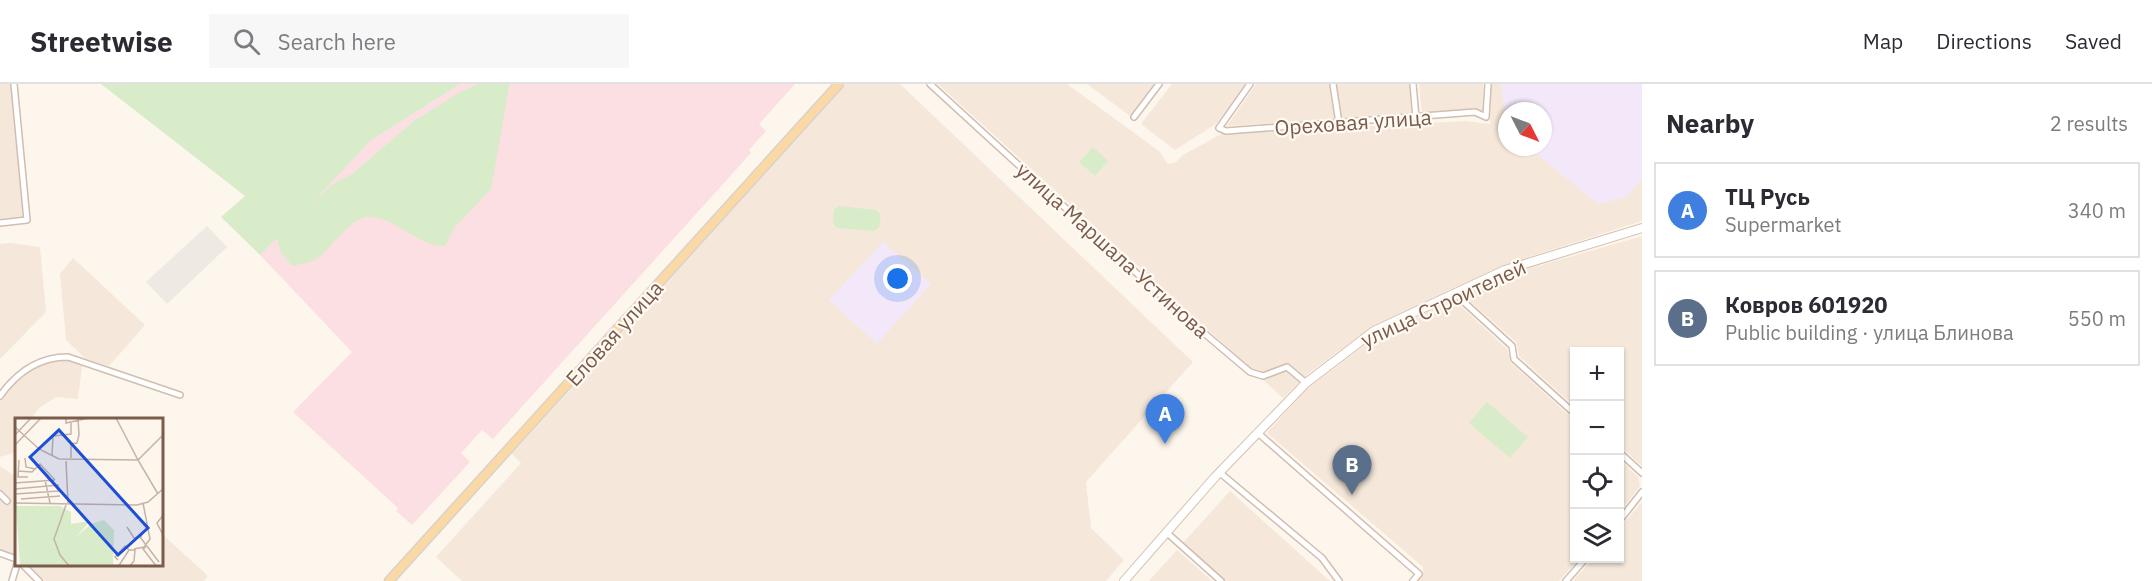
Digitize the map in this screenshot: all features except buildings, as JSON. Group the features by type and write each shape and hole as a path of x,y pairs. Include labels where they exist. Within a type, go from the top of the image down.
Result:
{"main road":[{"name":"Еловая улица","path":"389,581 839,84"},
{"name":"улица Строителей","path":"1124,581 1219,472 1306,383 1374,332 1505,270 1642,228"}],"street":[{"path":"0,224 27,220 14,84"},
{"name":"улица Маршала Устинова","path":"930,84 1178,311 1250,372 1263,376 1287,367 1306,383"},
{"path":"1134,117 1159,84"},
{"name":"Ореховая улица","path":"1250,84 1219,128 1226,131 1475,112 1486,117 1488,84"},
{"path":"1333,84 1339,123"},
{"path":"1413,84 1416,118"},
{"path":"1454,293 1512,346 1514,359 1570,409"},
{"path":"0,396 9,384 28,367 55,357 68,357 180,395"},
{"path":"1258,434 1419,574 1413,581"},
{"path":"1622,455 1642,473"},
{"path":"1219,472 1322,558 1339,581"},
{"path":"1624,515 1642,492"},
{"path":"0,494 7,501"},
{"path":"1166,532 1221,581"},
{"path":"0,553 15,560"},
{"path":"1566,581 1582,563"},
{"path":"12,581 16,566"},
{"path":"24,566 39,581"}],"shaded area":[{"path":"0,84 14,84 27,219 0,224"},
{"path":"460,84 795,84 759,124 766,131 749,150 751,153 493,439 482,430 461,453 470,462 412,525 396,511 398,508 293,412 352,352 260,255 370,141"},
{"path":"846,84 900,84 1193,362 1086,482 1091,528 1124,560 1106,581 462,581 436,557 521,463 512,454"},
{"path":"938,84 1067,84 1159,151 1168,164 1176,162 1183,155 1221,134 1465,121 1490,124 1491,84 1642,84 1642,221 1504,265 1371,327 1309,373 1283,398"},
{"path":"1087,84 1159,84 1133,118"},
{"path":"1172,84 1247,84 1216,124 1175,150 1141,124"},
{"path":"1256,84 1409,84 1412,115 1227,126"},
{"path":"1419,84 1483,84 1483,114 1422,114"},
{"path":"1501,84 1642,84 1642,178 1627,197 1598,204 1539,156 1552,156 1552,102 1503,102"},
{"path":"207,226 227,247 167,304 146,282"},
{"path":"1642,236 1642,466 1624,450 1624,347 1570,347 1570,402 1519,356 1516,342 1463,295 1507,275"},
{"path":"883,242 931,284 877,344 829,300"},
{"path":"0,244 40,247 46,312 0,359"},
{"path":"73,258 145,325 109,366 86,359 66,340 60,274"},
{"path":"1453,299 1507,349 1511,363 1570,416 1570,563 1575,563 1559,581 1418,581 1423,574 1423,567 1267,433 1307,389 1377,336"},
{"path":"50,355 83,358 78,399 56,397 39,408 32,418 15,418 15,452 0,457 0,392 8,380 25,365"},
{"path":"1624,464 1638,477 1640,486 1624,507"},
{"path":"0,466 15,476 15,556 0,550"},
{"path":"1230,491 1330,581 1224,581 1182,544"},
{"path":"1642,502 1642,581 1573,581 1589,563 1624,563 1624,523"},
{"path":"164,536 208,576 204,581 44,581 28,566 164,566"},
{"path":"1177,550 1212,581 1149,581"}],"green space":[{"path":"101,84 460,84 370,141 311,204 333,184 352,174 414,121 460,92 478,84 509,84 509,87 491,189 454,228 445,246 425,242 388,222 368,217 347,228 315,260 292,266 280,251 277,238 260,255 221,217 245,196"},
{"path":"1093,147 1108,161 1095,176 1079,162"},
{"path":"839,206 876,210 881,215 879,227 874,231 837,228 833,223 834,210"},
{"path":"1487,402 1528,437 1510,458 1469,423"}],"place":[{"name":"ТЦ Русь","path":"1165,444"},
{"name":"Ковров 601920","path":"1352,495"}]}
